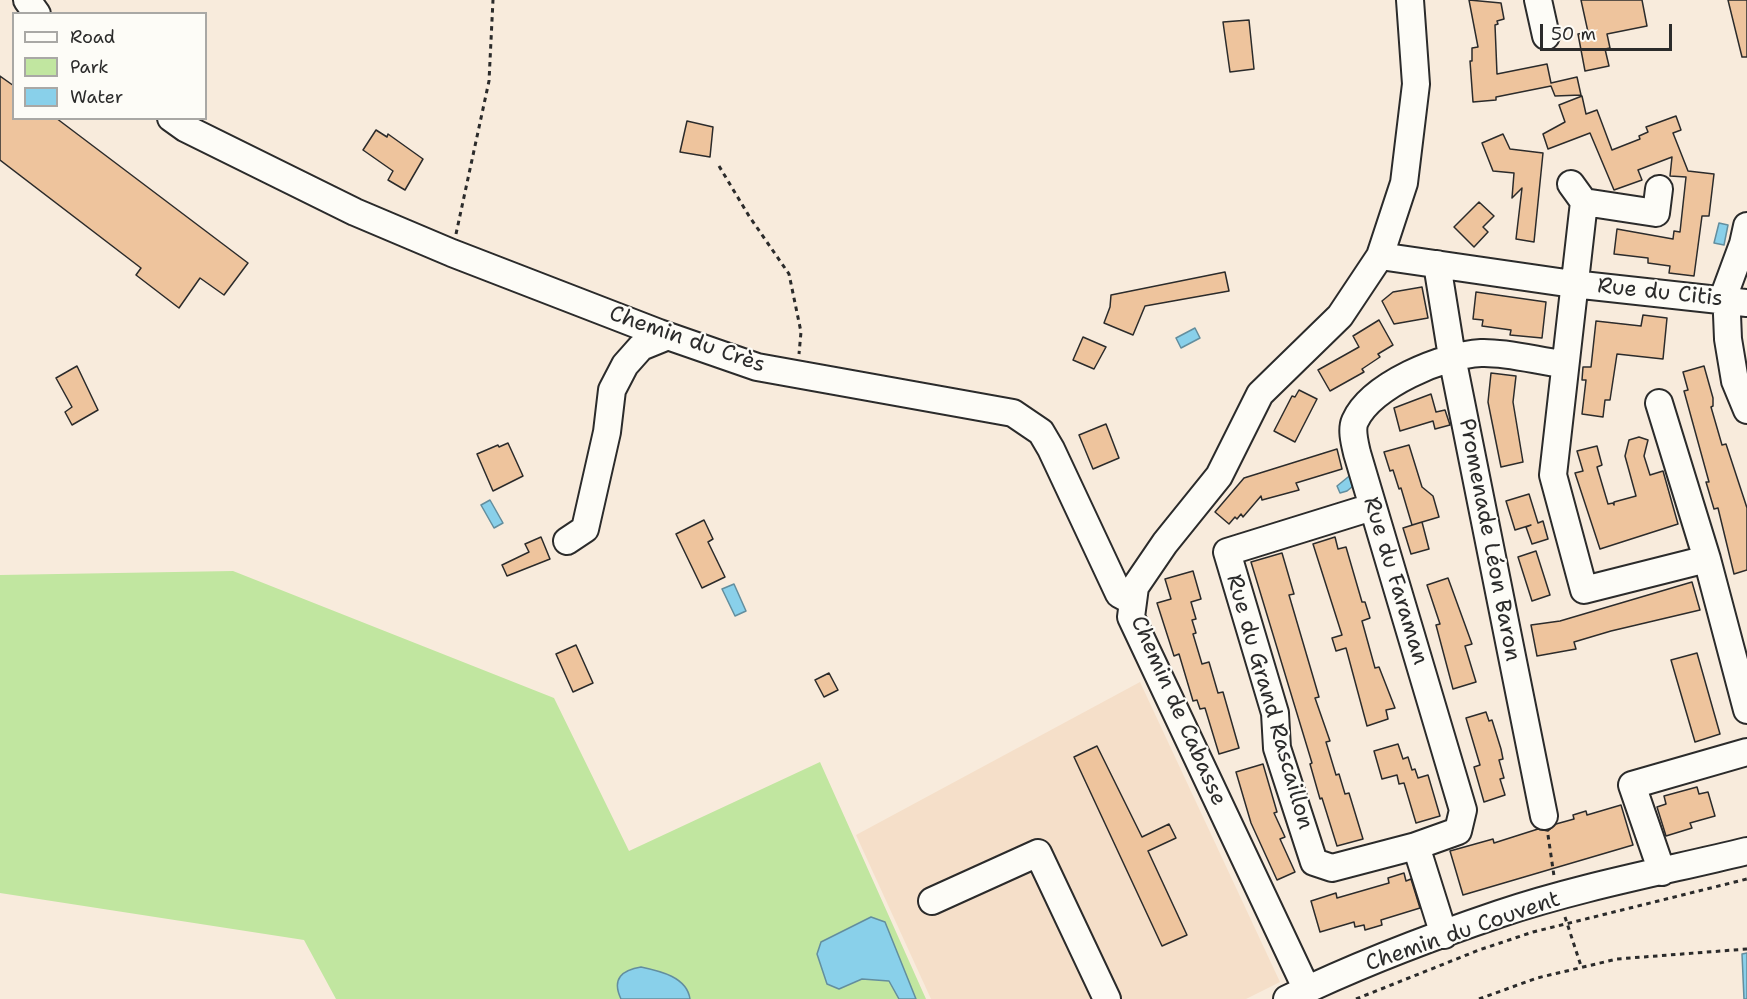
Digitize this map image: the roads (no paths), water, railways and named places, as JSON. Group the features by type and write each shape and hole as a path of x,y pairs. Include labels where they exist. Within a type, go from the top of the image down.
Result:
{"street":[{"name":"Chemin de Cabasse","path":"1297,994 1131,617 1132,601 1135,587 1164,543 1219,476 1260,394 1341,316 1380,256 1404,183 1416,84 1410,0"},
{"path":"1538,0 1546,36"},
{"name":"Chemin du Crès","path":"174,120 185,128 355,212 452,253 668,336 758,367 1013,413 1041,432 1052,449 1119,594 1132,601"},
{"path":"1659,189 1656,213 1577,193 1573,284 1553,475 1584,590 1707,559"},
{"path":"1747,226 1743,244 1726,290 1737,301 1735,381 1747,410"},
{"name":"Rue du Citis","path":"1380,256 1573,284 1737,301"},
{"name":"Promenade Léon Baron","path":"1437,264 1452,357 1544,816"},
{"path":"567,541 585,529 605,442 612,390 626,365 641,347 668,336"},
{"name":"Rue du Faraman","path":"1416,846 1458,831 1463,810 1356,453 1353,424 1364,405 1412,371 1452,357 1482,353 1564,364"},
{"path":"1659,403 1707,559 1747,710"},
{"name":"Rue du Grand Rascaillon","path":"1372,507 1227,552 1275,713 1277,748 1314,862 1332,868 1416,846"},
{"path":"1662,872 1632,785 1747,752"},
{"path":"1416,846 1444,935"},
{"name":"Chemin du Couvent","path":"1297,994 1500,914 1558,897 1747,851"},
{"path":"932,901 1038,853 1107,999"}],"water":[{"path":"1719,223 1728,225 1724,245 1714,243"},
{"path":"1195,328 1200,338 1181,348 1176,338"},
{"path":"1353,473 1358,482 1347,491 1340,493 1337,486"},
{"path":"490,500 503,523 494,528 481,505"},
{"path":"734,584 746,611 735,616 722,589"},
{"path":"871,917 885,922 916,999 899,999 889,981 862,979 839,989 827,984 817,954 821,942"},
{"path":"1747,953 1747,999 1744,999 1742,954"},
{"path":"641,967 672,976 684,985 690,999 621,999 617,986 620,976 629,970"}]}
